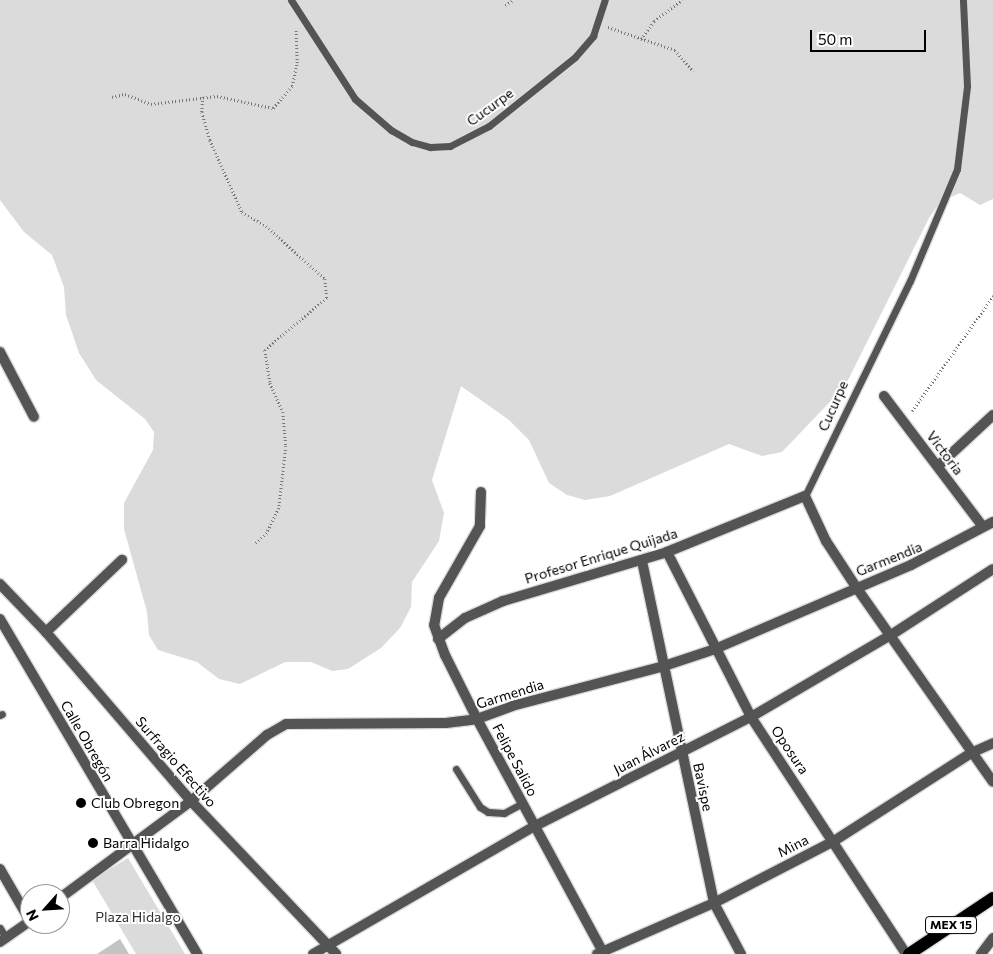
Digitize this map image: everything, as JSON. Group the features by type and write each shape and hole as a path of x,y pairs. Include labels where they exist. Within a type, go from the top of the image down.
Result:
{"main road":[{"name":"MEX 15","path":"907,954 993,898"}],"street":[{"path":"0,352 34,417"},
{"name":"Victoria","path":"884,396 983,527"},
{"path":"938,466 993,415"},
{"name":"Felipe Salido","path":"481,492 480,526 434,611 438,639 477,719 601,953"},
{"name":"Profesor Enrique Quijada","path":"438,639 465,618 503,601 642,561 805,496"},
{"path":"805,496 826,541 856,587 891,635 970,753 993,782"},
{"name":"Garmendia","path":"70,890 191,801 267,735 286,724 446,723 477,719 512,706 664,666 714,649 934,555 993,522"},
{"name":"Oposura","path":"667,552 714,649 751,717 907,954"},
{"path":"46,632 122,560"},
{"name":"Bavispe","path":"642,561 714,903 741,954"},
{"name":"Juan Álvarez","path":"313,954 326,944 535,826 751,717 891,635 993,569"},
{"name":"Surfragio Efectivo","path":"0,584 46,632 191,801 336,954"},
{"name":"Calle Obregón","path":"0,619 197,954"},
{"name":"Mina","path":"601,953 714,903 834,841 970,753 993,743"},
{"path":"0,869 20,904"},
{"path":"3,940 20,928"},
{"path":"981,954 993,938"}],"lane":[{"name":"Cucurpe","path":"291,0 355,99 391,130 412,142 430,147 450,146 489,126 575,56 598,24 605,0"},
{"name":"Cucurpe","path":"805,496 918,265 957,170 967,86 963,0"},
{"path":"456,769 480,807 488,812 504,812 523,803"},
{"path":"0,928 3,940"}],"path":[{"path":"505,5 512,0"},
{"path":"641,39 654,21 682,0"},
{"path":"112,97 125,94 151,104 216,96 273,108 292,86 297,63 297,10"},
{"path":"598,24 675,50 693,71"},
{"path":"203,97 202,112 210,140 242,212 266,226 325,279 326,298 265,350 270,383 283,412 286,446 279,508 267,533 255,544"},
{"path":"903,422 933,385 979,312 993,296"}],"green space":[{"path":"0,0 993,0 993,199 980,205 960,193 940,202 929,218 845,386 782,452 762,456 729,444 610,496 585,500 567,495 549,483 529,440 509,420 461,386 432,480 444,513 439,541 412,582 411,607 400,628 381,648 348,669 332,671 311,662 285,662 240,684 219,679 197,662 158,650 149,635 147,612 124,529 124,503 153,450 154,432 145,419 96,380 79,353 66,315 64,287 52,255 24,232 0,200"},
{"name":"Plaza Hidalgo","path":"128,858 185,954 136,954 92,880"}],"building":[{"path":"120,939 129,954 97,954"}],"place":[{"name":"Club Obregon","path":"81,803"},
{"name":"Barra Hidalgo","path":"93,843"}]}
